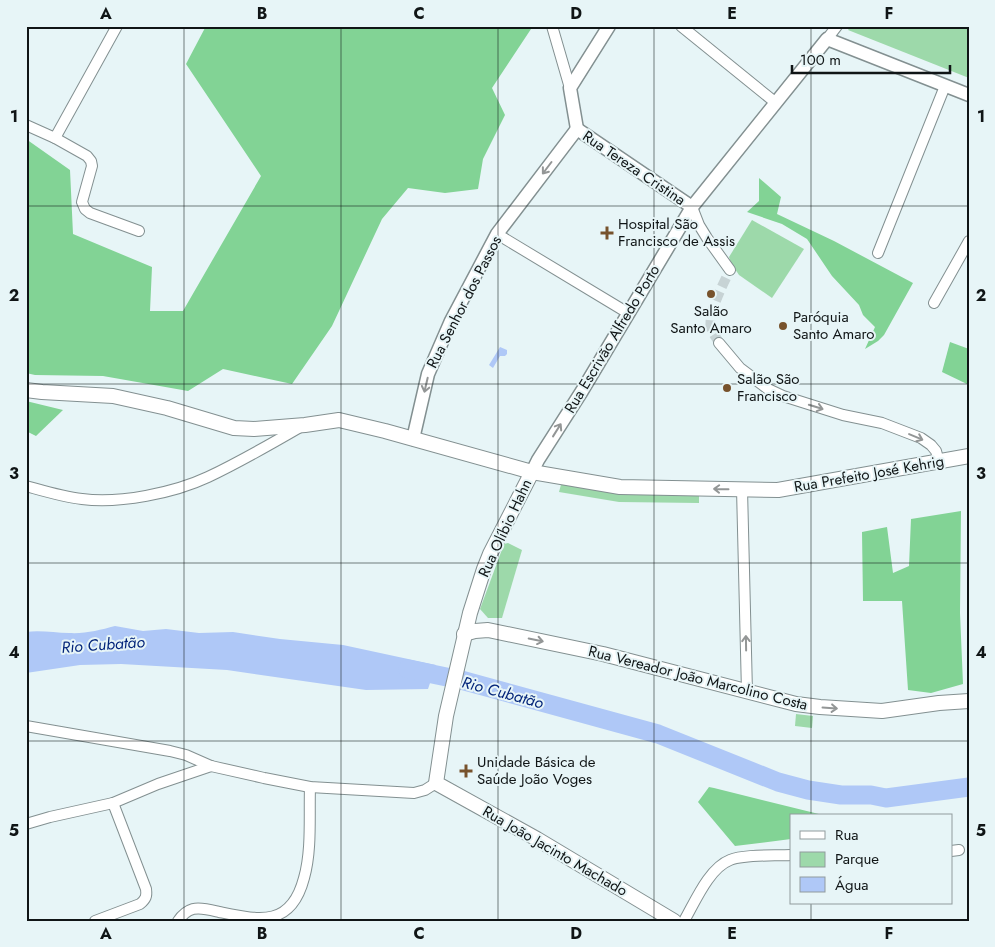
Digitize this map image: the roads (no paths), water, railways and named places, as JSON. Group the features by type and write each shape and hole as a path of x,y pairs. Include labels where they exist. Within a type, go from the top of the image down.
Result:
{"main road":[{"name":"Rua Prefeito José Kehrig","path":"26,390 113,396 167,408 234,428 254,429 339,420 532,472 620,487 778,490 969,456"},
{"name":"Rua Olíbio Hahn","path":"436,783 446,716 470,613 490,554 532,472"},
{"path":"470,613 478,623 488,630"},
{"name":"Rua Vereador João Marcolino Costa","path":"464,639 475,631 488,630 604,654 747,692 796,704 820,707 882,711 939,703 969,702"},
{"name":"Rua João Jacinto Machado","path":"436,783 537,839 674,921"}],"street":[{"path":"55,138 117,26"},
{"path":"552,26 570,88 577,129"},
{"path":"570,88 609,26"},
{"path":"681,26 776,103"},
{"path":"837,26 827,39 969,95"},
{"name":"Rua Escrivão Alfredo Porto","path":"532,472 692,207 827,39"},
{"path":"878,253 945,86"},
{"path":"26,125 55,138 91,160 92,166 82,202 84,209 139,231"},
{"name":"Rua Tereza Cristina","path":"577,129 692,207"},
{"name":"Rua Senhor dos Passos","path":"413,439 428,374 451,321 497,234 577,129"},
{"path":"692,207 699,225 730,270"},
{"path":"497,234 628,313"},
{"path":"934,303 969,242"},
{"path":"719,343 740,368 768,388 783,396 844,415 882,423 921,438 932,445 939,462"},
{"path":"26,486 81,499 94,500 117,500 157,493 208,477 305,425"},
{"path":"742,489 747,692"},
{"path":"26,726 170,751 186,755 211,766 310,787 414,793 436,783"},
{"path":"26,824 113,803 158,784 211,766"},
{"path":"178,921 183,914 202,908 248,918 262,919 272,917 292,904 304,880 307,866 310,787"},
{"path":"95,921 140,904 146,896 146,889 113,803"},
{"path":"684,921 712,875 728,860 790,855"}],"water":[{"path":"500,347 507,350 507,354 500,356 493,368 489,365"},
{"path":"115,626 143,631 166,629 199,633 233,632 343,645 436,665 428,689 366,690 227,670 121,664 80,665 26,673 26,632 81,633"}],"waterway":[{"name":"Rio Cubatão","path":"408,669 461,680 658,734 778,782 808,790 841,795 871,795 886,798 969,787"}],"tunnel":[{"path":"719,343 712,332 711,315 730,270"}],"place":[{"name":"Hospital São Francisco de Assis","path":"607,233"},
{"name":"Salão Santo Amaro","path":"711,294"},
{"name":"Paróquia Santo Amaro","path":"783,326"},
{"name":"Salão São Francisco","path":"727,388"},
{"name":"Unidade Básica de Saúde João Voges","path":"466,771"}]}
